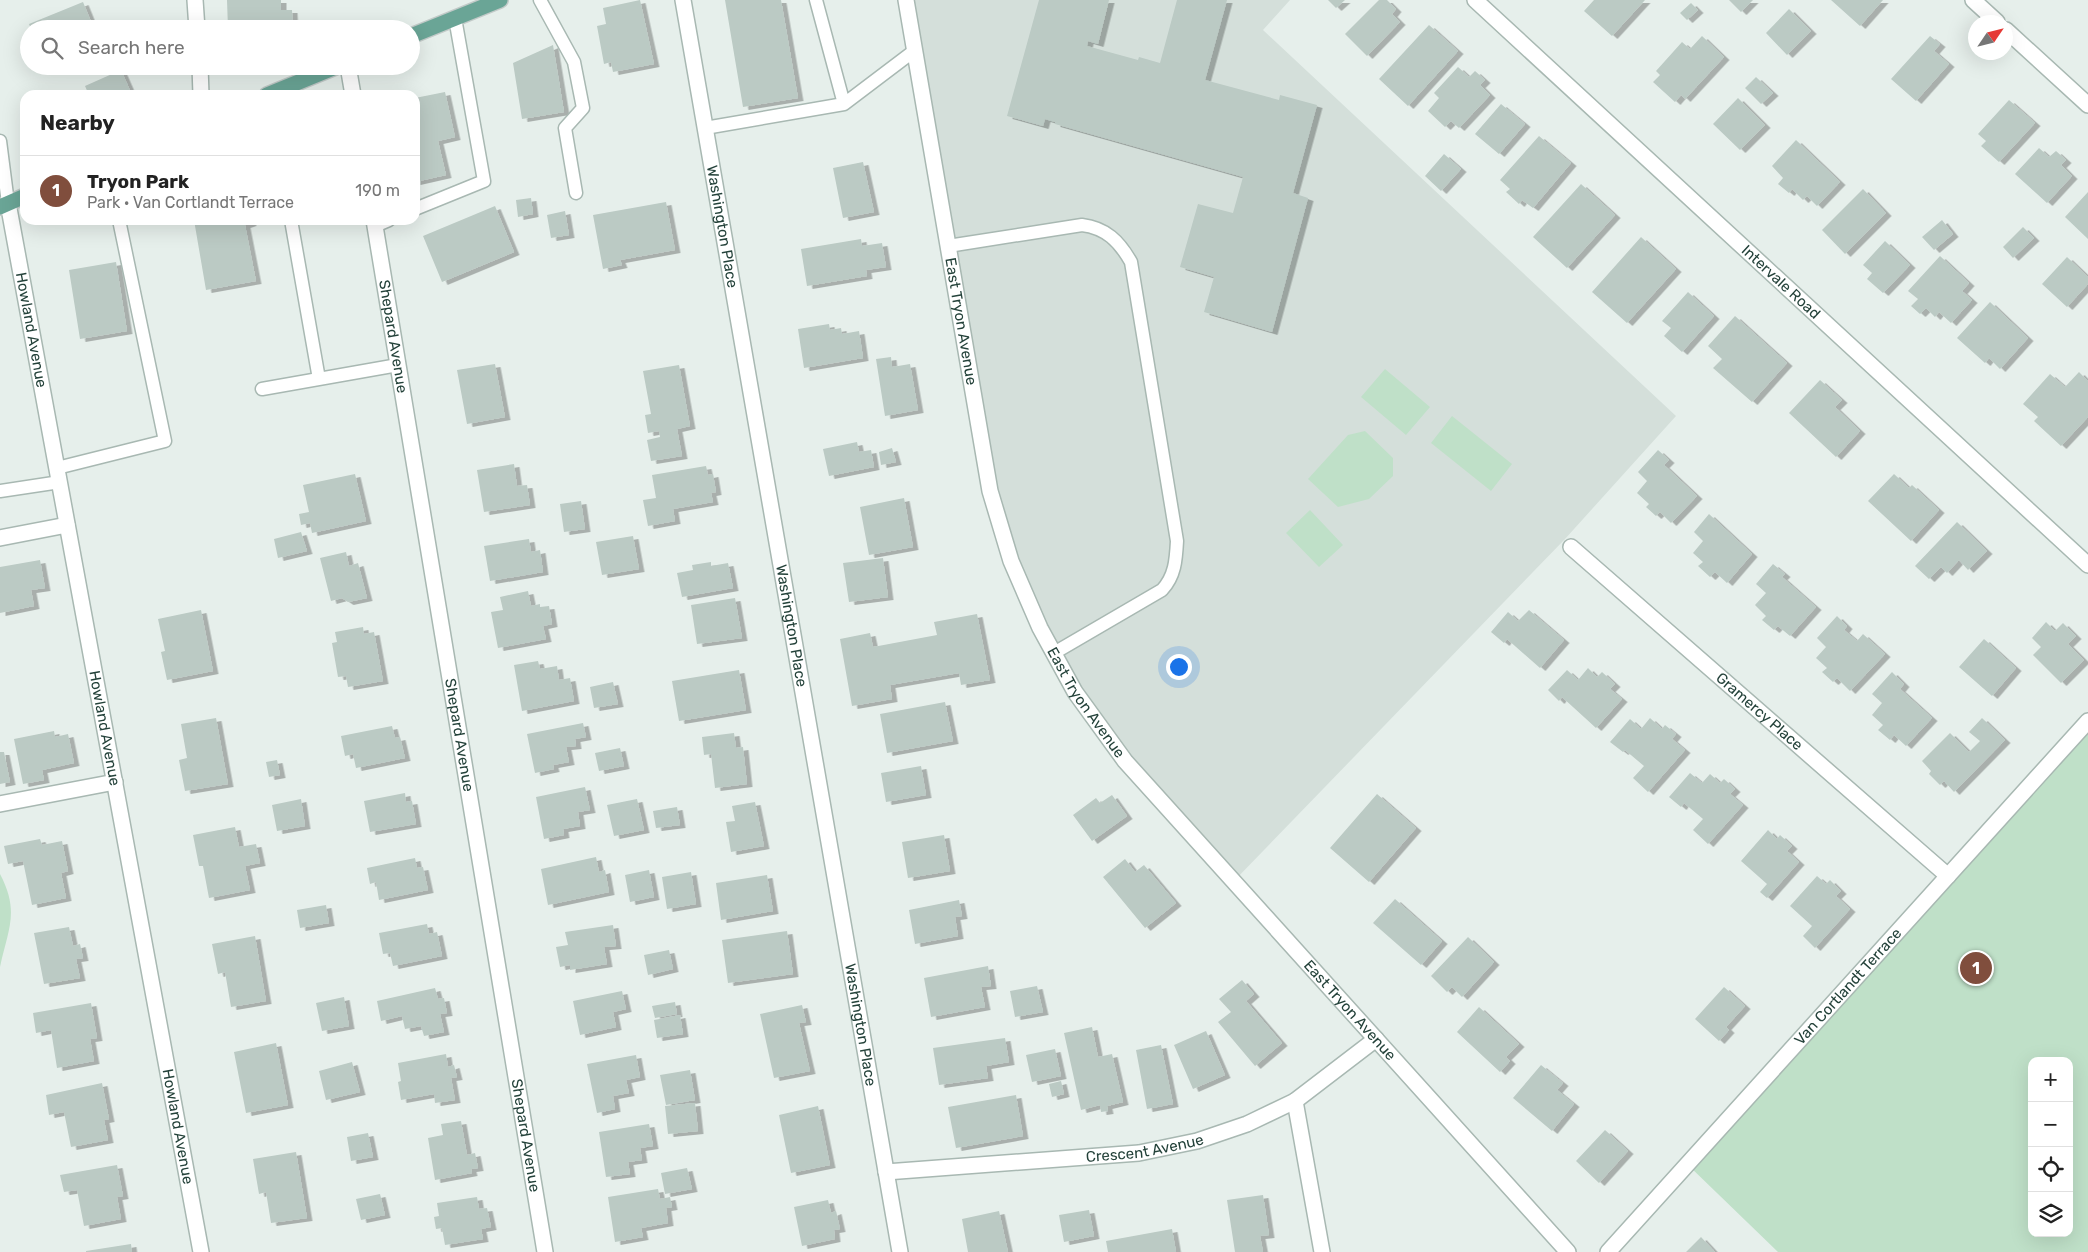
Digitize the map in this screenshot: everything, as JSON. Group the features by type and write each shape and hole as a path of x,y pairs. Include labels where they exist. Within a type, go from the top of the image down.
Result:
{"main road":[{"path":"420,32 500,0"},
{"path":"280,90 316,75"},
{"path":"4,205 20,198"}],"street":[{"path":"195,0 196,20"},
{"name":"Washington Place","path":"682,0 900,1252"},
{"name":"East Tryon Avenue","path":"906,0 990,491 1011,561 1040,628 1075,692 1125,760 1568,1252"},
{"name":"Intervale Road","path":"1475,0 2088,565"},
{"path":"1973,0 1989,15"},
{"path":"2013,36 2088,105"},
{"path":"201,75 202,90"},
{"path":"350,75 352,90"},
{"name":"Howland Avenue","path":"4,205 58,475 201,1252"},
{"name":"Shepard Avenue","path":"379,225 398,365 545,1252"},
{"path":"0,538 67,525"},
{"name":"Gramercy Place","path":"1571,547 1948,876"},
{"name":"Van Cortlandt Terrace","path":"1608,1252 2088,721"},
{"path":"0,804 115,782"},
{"name":"Crescent Avenue","path":"886,1172 1138,1153 1197,1141 1247,1124 1295,1101 1376,1039"},
{"path":"1295,1101 1322,1252"}],"lane":[{"path":"540,0 574,62 583,108 565,128 576,193"},
{"path":"816,0 844,104"},
{"path":"420,207 484,181 455,18"},
{"path":"705,128 844,104 914,51"},
{"path":"0,141 4,205"},
{"path":"0,491 58,475 165,441 120,225"},
{"path":"292,225 319,379"},
{"path":"948,246 1082,226 1093,226 1118,242 1131,262 1177,541 1173,572 1170,582 1162,590 1054,653"},
{"path":"262,389 398,365"}],"shaded area":[{"path":"906,0 1290,0 1263,30 1676,416 1565,539 1233,882 1125,761 1040,628 990,491"}],"green space":[{"path":"1385,369 1430,407 1406,435 1361,397"},
{"path":"1452,416 1512,464 1491,491 1431,443"},
{"path":"1365,431 1393,458 1393,476 1369,499 1338,507 1308,479 1348,435"},
{"path":"1310,510 1343,545 1319,567 1286,533"},
{"path":"2088,721 2088,1252 1778,1252 1687,1164"},
{"path":"0,874 10,899 11,910 9,931 0,967"}],"building":[{"path":"227,0 281,0 281,10 292,10 293,20 228,20"},
{"path":"640,0 654,64 613,72 611,62 604,64 597,26 606,24 603,8"},
{"path":"725,0 781,0 798,98 743,107"},
{"path":"1039,0 1109,0 1098,44 1088,41 1087,46 1138,60 1139,57 1160,63 1177,0 1227,0 1205,80 1279,100 1280,95 1317,105 1293,193 1308,198 1272,332 1204,312 1214,277 1180,267 1198,204 1233,213 1243,177 1055,124 1055,122 1045,119 1043,126 1007,116"},
{"path":"1328,0 1345,0 1336,8"},
{"path":"1379,0 1387,0 1396,9 1392,14 1400,22 1367,56 1345,34"},
{"path":"1594,0 1645,0 1612,36 1584,11"},
{"path":"1729,0 1753,0 1741,12"},
{"path":"1831,0 1883,0 1860,26"},
{"path":"83,2 90,20 39,20"},
{"path":"1691,3 1698,10 1687,20 1680,13"},
{"path":"1789,9 1811,31 1787,55 1766,33"},
{"path":"1429,25 1458,51 1408,106 1379,79"},
{"path":"1702,36 1724,57 1685,99 1681,95 1675,102 1653,82 1660,75 1656,71 1682,42 1690,49"},
{"path":"1930,36 1940,44 1934,51 1949,64 1916,101 1891,79"},
{"path":"553,45 564,112 522,119 513,63"},
{"path":"1458,67 1469,77 1475,71 1485,80 1480,85 1490,95 1459,128 1451,121 1445,127 1428,111 1439,98 1434,93"},
{"path":"110,75 123,75 130,90 87,90 85,86"},
{"path":"1756,77 1773,93 1761,104 1745,88"},
{"path":"445,92 455,137 438,141 446,175 420,181 420,97"},
{"path":"1738,98 1765,125 1740,150 1713,124"},
{"path":"2009,100 2035,123 1999,162 1981,146 1986,141 1978,134"},
{"path":"1501,104 1525,124 1499,154 1475,134"},
{"path":"1539,136 1571,163 1533,208 1522,200 1519,204 1506,192 1510,189 1500,180"},
{"path":"1796,140 1840,182 1817,206 1807,196 1803,200 1792,189 1789,193 1778,184 1783,178 1772,166"},
{"path":"2039,148 2049,157 2056,151 2066,160 2061,165 2072,176 2047,203 2015,174"},
{"path":"1444,154 1461,169 1441,191 1425,176"},
{"path":"863,162 874,212 843,218 833,168"},
{"path":"1581,184 1615,215 1567,268 1533,237"},
{"path":"1863,189 1886,213 1845,254 1822,230"},
{"path":"2088,192 2088,239 2065,217"},
{"path":"531,198 533,214 518,217 516,200"},
{"path":"666,202 675,250 620,260 622,265 603,269 593,215"},
{"path":"495,206 514,252 442,282 423,236"},
{"path":"565,211 569,235 551,238 547,215"},
{"path":"1942,220 1953,234 1934,250 1922,237"},
{"path":"195,225 245,225 256,281 206,290"},
{"path":"2023,227 2034,238 2013,258 2003,247"},
{"path":"1641,237 1676,269 1627,323 1592,292"},
{"path":"861,239 862,246 882,243 886,267 866,270 867,276 807,286 801,249"},
{"path":"1885,241 1910,265 1883,293 1867,279 1872,273 1863,265"},
{"path":"1940,256 1969,283 1962,291 1972,300 1951,323 1939,312 1935,317 1926,308 1920,314 1911,306 1918,299 1908,291"},
{"path":"2067,257 2088,277 2088,284 2067,307 2042,284"},
{"path":"116,262 127,331 80,339 69,270"},
{"path":"1688,292 1714,316 1682,352 1664,336 1671,328 1662,321"},
{"path":"1990,302 2028,338 2000,369 1989,358 1985,363 1957,338"},
{"path":"1735,316 1787,363 1752,402 1713,368 1722,359 1708,346"},
{"path":"829,324 830,330 841,328 842,334 859,331 863,358 804,368 798,329"},
{"path":"891,357 892,367 910,364 918,410 885,416 876,359"},
{"path":"495,364 505,417 467,424 457,370"},
{"path":"679,365 690,426 677,429 682,456 651,461 647,440 660,437 659,431 648,433 645,415 651,414 643,371"},
{"path":"2079,372 2088,381 2088,417 2061,446 2034,421 2038,417 2023,404 2050,374 2065,387"},
{"path":"1820,380 1842,400 1835,407 1860,431 1836,457 1789,413"},
{"path":"857,442 859,452 871,450 874,467 829,476 823,449"},
{"path":"892,448 896,462 881,465 879,452"},
{"path":"1658,450 1669,460 1664,465 1697,496 1671,523 1660,512 1656,516 1646,507 1649,504 1637,493 1647,481 1638,472"},
{"path":"514,464 517,486 527,485 530,505 484,512 477,470"},
{"path":"706,466 708,475 713,474 716,492 711,493 713,502 673,509 675,521 648,526 643,500 656,498 652,475"},
{"path":"355,474 366,521 312,533 310,523 301,525 299,514 309,512 303,485"},
{"path":"1894,474 1909,488 1912,485 1939,510 1911,541 1868,501"},
{"path":"904,498 913,547 869,555 860,507"},
{"path":"581,501 585,529 564,532 560,504"},
{"path":"1709,514 1752,554 1727,583 1715,572 1710,577 1698,566 1703,562 1693,553 1703,541 1694,532"},
{"path":"1957,522 1987,551 1968,570 1959,560 1947,573 1941,567 1929,579 1915,566"},
{"path":"301,532 307,551 278,558 274,539"},
{"path":"633,536 639,569 602,575 596,542"},
{"path":"529,539 531,552 540,550 543,572 490,581 484,546"},
{"path":"346,552 349,566 358,563 367,598 348,602 342,598 331,601 320,558"},
{"path":"883,558 888,597 849,602 843,563"},
{"path":"40,560 45,588 31,590 34,606 0,613 0,567"},
{"path":"711,562 711,566 728,563 733,588 682,597 677,573 693,570 692,565"},
{"path":"1773,564 1785,574 1782,577 1816,607 1790,636 1778,626 1774,630 1762,620 1766,616 1755,605 1766,593 1756,584"},
{"path":"528,591 531,606 540,604 540,607 549,606 552,624 543,626 546,639 498,648 491,612 503,610 500,597"},
{"path":"735,598 742,638 697,644 691,605"},
{"path":"201,610 213,671 167,680 161,652 165,651 158,619"},
{"path":"1529,610 1564,640 1540,668 1507,639 1504,643 1491,632 1508,612 1518,621"},
{"path":"977,614 990,680 961,685 959,673 890,685 892,699 852,706 840,639 870,633 873,647 937,635 934,622"},
{"path":"1837,616 1847,626 1844,630 1857,641 1863,634 1885,654 1850,691 1837,678 1833,682 1822,672 1827,668 1816,658 1826,647 1817,638"},
{"path":"2046,622 2055,631 2063,623 2076,636 2068,644 2084,660 2061,683 2033,655 2041,647 2032,638"},
{"path":"363,627 364,634 374,632 383,681 348,687 346,676 338,677 332,643 337,642 335,632"},
{"path":"1984,639 2016,668 1992,696 1959,667"},
{"path":"538,661 540,669 557,666 559,680 570,678 574,701 522,711 514,665"},
{"path":"1588,668 1597,677 1602,672 1615,684 1610,689 1622,699 1596,728 1562,697 1559,701 1548,690 1567,670 1578,680"},
{"path":"739,670 746,710 679,721 672,681"},
{"path":"1892,672 1904,684 1900,689 1932,718 1906,746 1894,735 1890,740 1878,730 1883,725 1872,715 1882,703 1872,694"},
{"path":"613,682 618,704 594,708 590,687"},
{"path":"945,702 953,741 887,753 880,714"},
{"path":"216,718 228,784 185,791 179,760 187,758 181,724"},
{"path":"1650,718 1662,729 1665,725 1676,734 1672,739 1685,750 1648,792 1633,778 1644,766 1625,750 1623,752 1610,742 1630,719 1641,729"},
{"path":"1982,718 2005,740 1954,792 1944,781 1940,785 1929,774 1931,771 1922,761 1950,733 1969,752 1980,741 1969,732"},
{"path":"583,723 586,737 575,739 576,746 566,747 569,762 553,765 554,769 535,773 527,734"},
{"path":"392,726 395,738 400,737 405,758 356,768 353,754 345,756 341,736"},
{"path":"54,731 55,737 68,734 74,763 42,770 44,780 23,784 14,739"},
{"path":"734,733 736,748 743,747 747,784 715,788 711,754 704,755 702,737"},
{"path":"620,748 624,766 599,771 595,753"},
{"path":"0,752 4,752 10,782 0,784"},
{"path":"277,760 280,775 269,777 266,762"},
{"path":"921,766 926,795 886,802 881,773"},
{"path":"1690,773 1702,783 1710,774 1720,783 1724,779 1735,789 1730,794 1743,805 1708,844 1693,830 1703,819 1684,803 1681,807 1669,797"},
{"path":"585,787 590,810 578,812 580,826 563,829 564,835 544,839 536,797"},
{"path":"405,793 406,802 412,801 416,824 370,832 364,801"},
{"path":"1377,794 1416,828 1369,882 1330,848"},
{"path":"1112,795 1127,816 1092,841 1073,815 1096,798 1100,803"},
{"path":"301,799 305,826 277,831 272,805"},
{"path":"637,799 644,830 614,836 607,805"},
{"path":"755,802 764,846 731,852 726,822 735,821 732,806"},
{"path":"677,807 680,825 656,828 653,811"},
{"path":"235,827 239,847 256,844 260,863 245,866 250,890 209,898 203,866 199,866 193,835"},
{"path":"1768,830 1777,839 1780,835 1792,846 1787,851 1799,862 1767,898 1760,892 1767,884 1741,861"},
{"path":"944,835 950,871 908,878 902,842"},
{"path":"40,839 42,845 62,841 68,871 61,873 66,898 32,905 23,861 8,864 4,846"},
{"path":"596,857 599,872 605,870 609,892 548,905 541,869"},
{"path":"415,858 417,868 423,867 428,890 379,900 376,882 370,884 367,868"},
{"path":"1125,859 1135,872 1144,865 1176,903 1145,928 1103,877"},
{"path":"649,870 654,897 630,902 625,875"},
{"path":"691,872 696,904 667,909 662,877"},
{"path":"767,875 773,911 721,920 716,883"},
{"path":"1817,876 1826,884 1830,880 1841,891 1836,896 1850,909 1815,948 1803,936 1812,926 1790,906"},
{"path":"1395,899 1442,941 1421,965 1373,923"},
{"path":"959,900 962,916 955,917 958,936 915,944 909,910"},
{"path":"326,905 329,923 300,928 297,910"},
{"path":"427,924 429,934 437,932 442,956 393,966 390,953 383,954 379,933"},
{"path":"613,925 616,946 604,947 607,964 570,970 570,965 560,967 556,947 568,945 565,932"},
{"path":"69,927 73,946 80,944 83,958 76,959 80,978 44,984 34,933"},
{"path":"787,931 793,974 728,983 722,940"},
{"path":"255,936 266,1001 231,1007 225,972 218,974 212,944"},
{"path":"1468,937 1494,962 1462,997 1452,987 1447,992 1431,976"},
{"path":"669,950 673,969 648,975 644,955"},
{"path":"988,966 991,986 981,987 985,1007 931,1017 924,978"},
{"path":"1242,980 1254,994 1246,1001 1282,1043 1255,1066 1218,1022 1231,1012 1219,999"},
{"path":"1037,986 1043,1012 1015,1017 1010,991"},
{"path":"1724,987 1745,1006 1726,1027 1729,1030 1719,1041 1695,1019"},
{"path":"435,988 438,999 444,998 447,1013 440,1014 444,1032 424,1036 421,1026 405,1029 402,1016 381,1021 377,1001"},
{"path":"622,991 626,1009 613,1012 616,1027 580,1035 573,1001"},
{"path":"344,997 349,1026 322,1031 316,1003"},
{"path":"675,1002 677,1014 655,1018 652,1006"},
{"path":"91,1003 97,1038 90,1039 94,1061 57,1068 51,1030 36,1033 33,1013"},
{"path":"802,1005 806,1022 799,1023 810,1071 774,1078 760,1014"},
{"path":"1479,1007 1519,1044 1506,1057 1510,1061 1500,1072 1457,1032"},
{"path":"680,1015 683,1034 657,1038 654,1020"},
{"path":"1092,1027 1098,1057 1112,1054 1123,1102 1107,1106 1108,1111 1101,1112 1100,1105 1081,1110 1064,1033"},
{"path":"1206,1031 1225,1075 1193,1089 1174,1045"},
{"path":"1005,1038 1009,1062 986,1066 988,1078 939,1085 933,1048"},
{"path":"276,1043 288,1105 246,1113 234,1052"},
{"path":"1161,1045 1173,1104 1147,1109 1136,1050"},
{"path":"1055,1049 1061,1076 1032,1082 1026,1055"},
{"path":"446,1054 448,1067 454,1065 457,1077 451,1078 455,1100 435,1103 434,1094 401,1100 398,1082 401,1081 398,1063"},
{"path":"636,1055 640,1077 626,1080 629,1093 613,1096 615,1109 597,1113 587,1064"},
{"path":"352,1062 360,1092 326,1100 319,1071"},
{"path":"1541,1065 1563,1083 1557,1090 1574,1104 1552,1131 1513,1098"},
{"path":"690,1070 695,1100 666,1105 660,1075"},
{"path":"1061,1081 1064,1094 1052,1097 1049,1084"},
{"path":"102,1083 109,1119 104,1120 108,1140 71,1147 64,1112 49,1115 46,1095"},
{"path":"1016,1095 1023,1136 956,1148 948,1107"},
{"path":"695,1103 698,1131 668,1134 665,1106"},
{"path":"818,1106 830,1165 791,1173 779,1115"},
{"path":"461,1121 467,1155 475,1153 478,1168 471,1169 472,1173 435,1180 428,1138 443,1135 441,1124"},
{"path":"649,1124 653,1146 640,1148 642,1160 628,1162 630,1174 606,1177 599,1132"},
{"path":"1605,1130 1628,1151 1599,1183 1576,1161"},
{"path":"368,1133 373,1157 351,1161 347,1137"},
{"path":"296,1152 307,1218 271,1223 266,1192 259,1194 253,1159"},
{"path":"117,1165 123,1196 117,1197 121,1219 84,1226 77,1190 64,1192 60,1175"},
{"path":"687,1168 692,1189 665,1194 661,1173"},
{"path":"658,1189 660,1199 670,1197 672,1207 666,1208 668,1223 641,1228 643,1237 615,1242 608,1197"},
{"path":"380,1194 385,1215 361,1220 356,1199"},
{"path":"1263,1195 1269,1235 1260,1236 1263,1252 1235,1252 1227,1200"},
{"path":"477,1197 479,1209 487,1208 491,1227 481,1229 483,1239 445,1245 442,1228 436,1229 434,1217 439,1216 437,1203"},
{"path":"828,1200 831,1213 836,1211 840,1229 834,1230 835,1239 802,1246 794,1207"},
{"path":"1089,1210 1094,1236 1064,1242 1059,1215"},
{"path":"999,1211 1008,1252 968,1252 962,1219"},
{"path":"1172,1229 1176,1252 1108,1252 1106,1241"},
{"path":"1701,1237 1715,1252 1686,1252"},
{"path":"131,1244 132,1252 86,1252 86,1251"}],"place":[{"name":"Tryon Park","path":"1976,968"}]}
